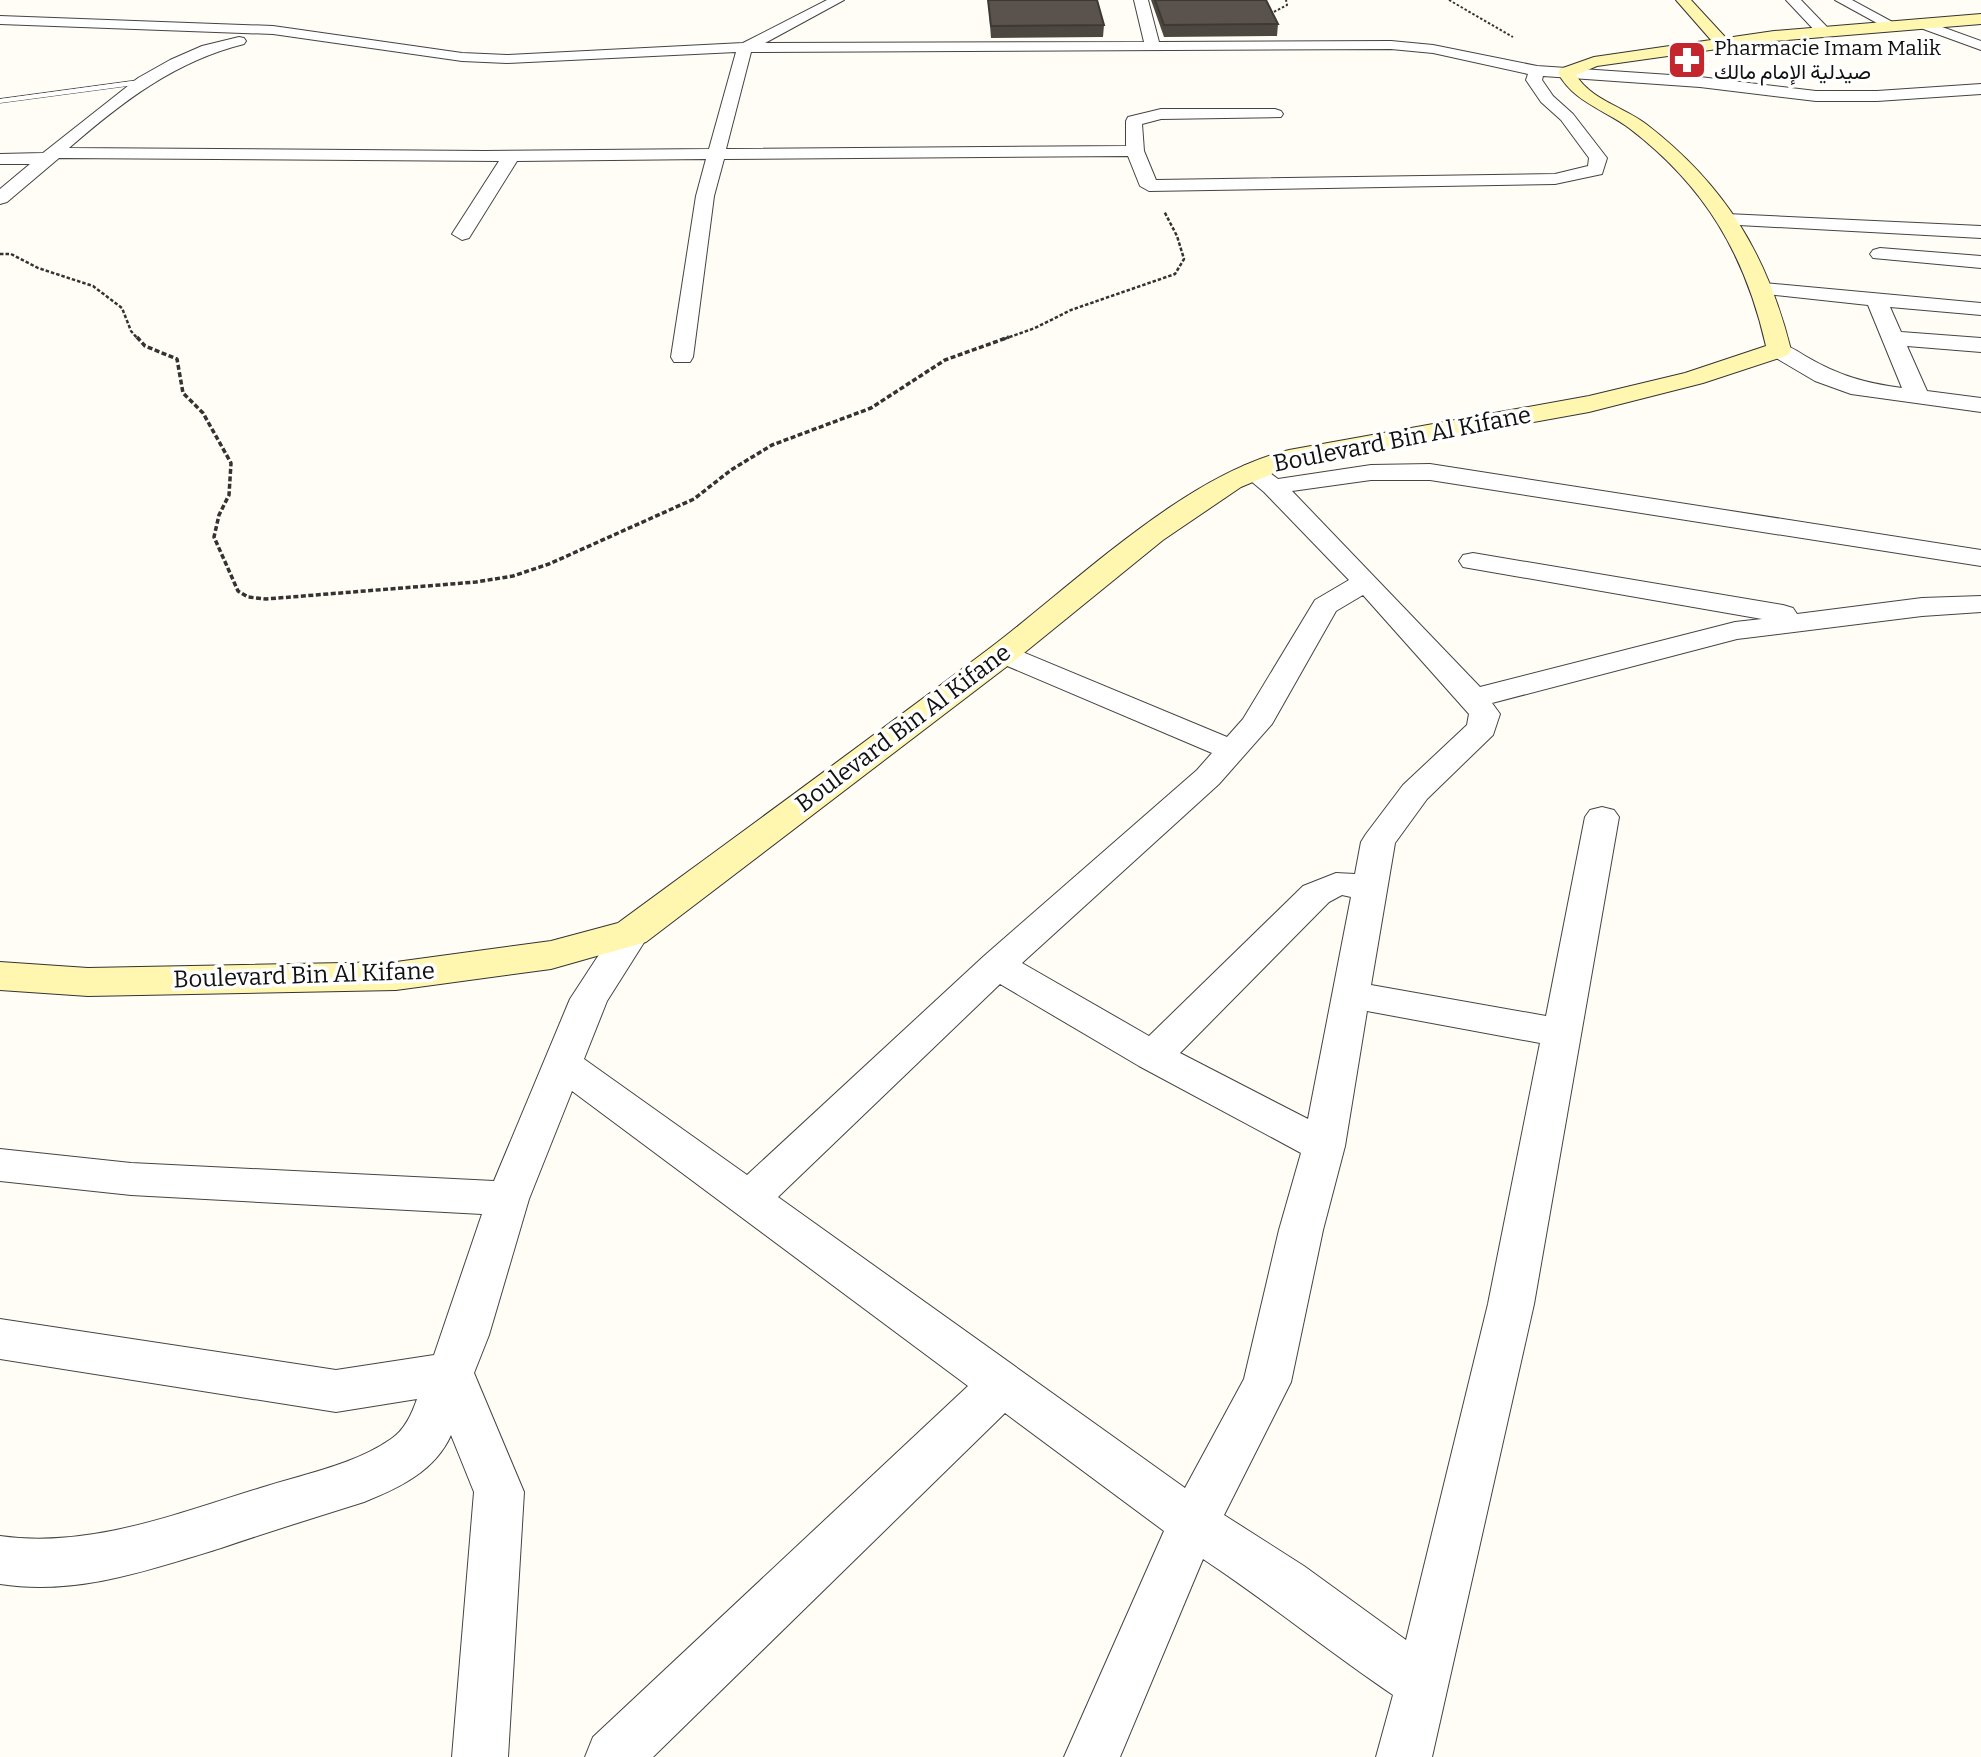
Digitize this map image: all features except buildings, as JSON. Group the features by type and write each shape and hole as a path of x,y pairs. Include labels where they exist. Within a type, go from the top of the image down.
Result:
{"street":[{"path":"682,357 705,196 745,48 837,0"},
{"path":"1141,0 1153,47"},
{"path":"1683,0 1723,44"},
{"path":"1793,0 1823,31"},
{"path":"1842,0 1891,25"},
{"path":"76,23 114,14 152,10"},
{"path":"1566,73 1594,62 1723,44 1823,31 1981,19"},
{"path":"0,20 273,30 496,59 745,48 1416,47 1537,71 1700,82 1816,96 1877,96 1981,89"},
{"path":"1920,23 1981,46"},
{"path":"0,198 83,128 147,81 199,50 246,40 273,30"},
{"path":"246,40 333,37"},
{"path":"1275,114 1161,114 1134,121 1135,151 1149,186 1555,179 1596,170 1598,158 1567,117 1539,88 1534,80 1537,71"},
{"path":"1566,73 1576,87 1659,143 1706,189 1742,241 1765,289 1779,350 1823,376 1841,383 1918,398 1981,405"},
{"path":"0,159 53,156 511,156 1135,151"},
{"path":"462,234 511,156"},
{"path":"1727,220 1981,232"},
{"path":"1864,226 1880,254 1892,338 1918,398"},
{"path":"1880,254 1981,262"},
{"path":"1765,289 1981,309"},
{"path":"1892,338 1981,345"},
{"name":"Boulevard Bin Al Kifane","path":"0,976 88,982 396,976 551,955 632,933 1003,654 1153,534 1212,493 1262,479 1289,458 1613,399 1694,378 1779,350"},
{"path":"1262,479 1364,471 1420,471 1981,558"},
{"path":"1092,1757 1193,1523 1268,1382 1301,1230 1324,1146 1378,842 1415,792 1482,728 1485,714 1474,698 1366,582 1262,479"},
{"path":"1473,561 1818,620"},
{"path":"748,1199 997,965 1208,777 1256,724 1325,606 1366,582"},
{"path":"1474,698 1735,631 1922,607 1981,604"},
{"path":"1003,654 1233,750"},
{"path":"1404,1757 1511,1304 1602,817"},
{"path":"1153,1056 1316,894 1337,883 1350,883 1368,891"},
{"path":"0,1560 27,1564 76,1561 144,1548 364,1479 411,1453 430,1429 466,1335 508,1199 589,999 632,933"},
{"path":"997,965 1153,1056 1324,1146"},
{"path":"1349,994 1561,1033"},
{"path":"563,1064 1193,1523 1286,1584 1356,1639 1423,1683"},
{"path":"0,1165 131,1179 508,1199"},
{"path":"0,1339 336,1391 450,1373"},
{"path":"450,1373 499,1492 481,1757"},
{"path":"613,1757 1002,1385"}],"lane":[{"path":"0,101 147,81"}],"path":[{"path":"1266,16 1287,5 1286,0"},
{"path":"1448,0 1513,37"},
{"path":"0,254 11,254 38,268 93,286 122,308 131,331 145,345 177,359 183,393 203,413 231,463 229,495 219,515 214,537 228,573 238,591 248,597 291,598 476,582 513,576 548,564 646,523 694,499 731,470 772,445 871,408 945,359 1035,328 1072,310 1175,274 1183,264 1182,251 1172,224 1149,186"}],"place":[{"name":"Pharmacie Imam Malik صيدلية الإمام مالك","path":"1687,60"}]}
